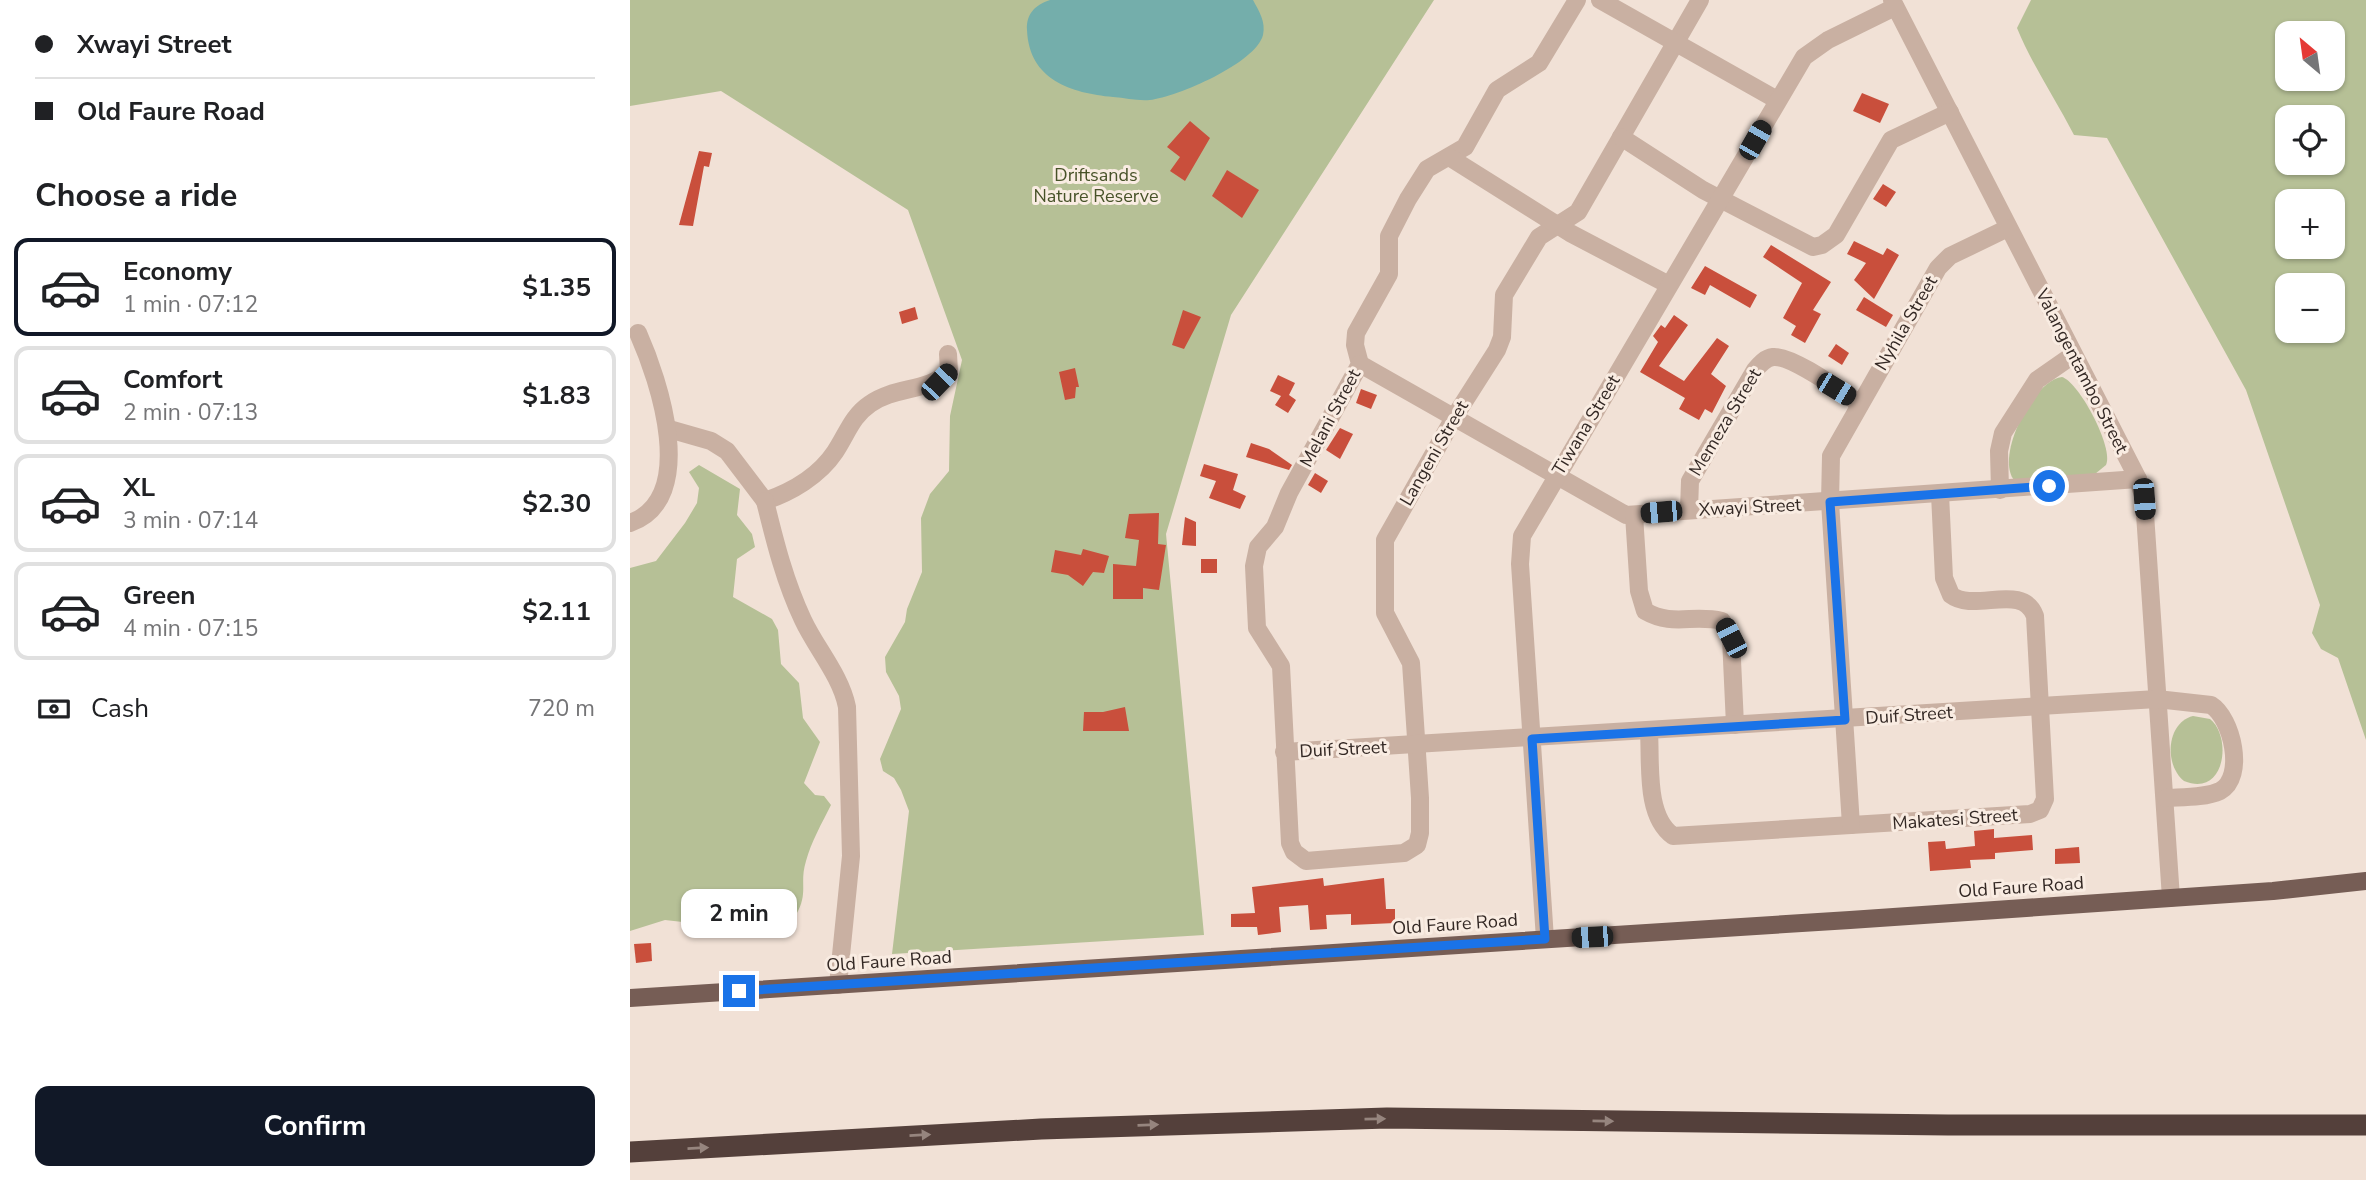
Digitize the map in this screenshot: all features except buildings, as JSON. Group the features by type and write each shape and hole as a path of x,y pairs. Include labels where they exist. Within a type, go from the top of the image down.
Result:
{"highway":[{"path":"630,1152 1041,1129 1360,1119 1948,1125 2366,1125"}],"main road":[{"name":"Old Faure Road","path":"630,998 2171,898 2366,881"}],"street":[{"name":"Melani Street","path":"1298,856 1290,843 1281,666 1256,625 1256,553 1275,527 1289,493 1360,364 1355,336 1389,274 1390,232 1427,170 1469,141 1497,90 1539,63 1577,0"},
{"path":"1600,0 1777,100"},
{"name":"Langeni Street","path":"1298,856 1310,862 1326,861 1404,853 1417,845 1420,833 1411,663 1384,609 1385,540 1455,416 1500,344 1504,295 1539,237 1578,212 1700,0"},
{"name":"Tiwana Street","path":"1545,939 1520,543 1556,475 1804,57 1812,49 1893,4"},
{"name":"Valangentambo Street","path":"1893,4 2138,479 2144,499 2171,898"},
{"path":"1621,137 1721,199 1806,245 1822,245 1836,235 1891,140 1950,112"},
{"path":"1449,157 1558,225 1669,285"},
{"name":"Nyhila Street","path":"1851,825 1830,502 1830,459 1859,403 1943,263 2008,228"},
{"path":"630,523 649,514 660,500 669,429 655,375 638,333"},
{"path":"765,501 793,489 818,470 835,453 847,429 870,404 894,392 939,382 949,371 948,354"},
{"path":"2000,490 1999,451 2003,433 2037,380 2073,355"},
{"name":"Memeza Street","path":"1689,510 1690,481 1755,370 1764,360 1772,357 1789,360 1859,403"},
{"name":"Xwayi Street","path":"1360,364 1615,510 1634,515 2138,479"},
{"path":"669,429 711,441 727,451 765,501 788,586 814,644 844,695 851,856 838,985"},
{"name":"Makatesi Street","path":"1649,732 1655,811 1663,829 1673,836 2036,813 2045,799 2033,609 2020,600 1965,600 1951,595 1944,578 1940,494"},
{"path":"1634,515 1639,591 1645,611 1662,621 1705,617 1722,621 1731,638 1735,725"},
{"name":"Duif Street","path":"1284,752 1649,732 2157,699 2211,705 2219,710 2228,723 2234,772 2231,781 2221,790 2166,798"}],"green space":[{"name":"Driftsands Nature Reserve","path":"630,0 1434,0 1231,315 1166,534 1204,935 892,954 909,811 901,790 894,778 883,771 880,759 901,709 899,696 886,672 885,657 905,622 907,609 922,572 921,518 930,494 949,471 950,416 962,360 908,210 721,91 630,106"},
{"path":"2031,0 2366,0 2366,740 2338,658 2321,649 2312,633 2320,605 2246,390 2107,138 2074,135 2017,28"},
{"path":"2062,377 2077,390 2093,416 2105,445 2106,465 2095,474 2014,480 2009,469 2009,454 2020,421 2040,391 2051,381"},
{"path":"699,465 740,489 737,515 752,534 755,547 737,559 733,597 772,619 778,630 781,664 799,683 803,718 820,742 804,783 815,795 824,796 831,805 808,854 802,900 796,915 774,918 733,912 709,925 665,920 630,931 630,568 656,561 685,523 697,503 699,488 689,472"},
{"path":"2193,716 2210,719 2217,727 2223,751 2216,773 2209,781 2198,784 2184,781 2173,765 2171,755 2173,735 2177,727"}],"water":[{"path":"1050,0 1253,0 1260,12 1264,30 1257,46 1246,57 1214,77 1178,93 1150,100 1097,95 1055,81 1035,61 1027,30 1028,19 1036,7"}],"route":[{"path":"739,991 1545,939 1532,739 1845,720 1830,502 2049,486"}]}
